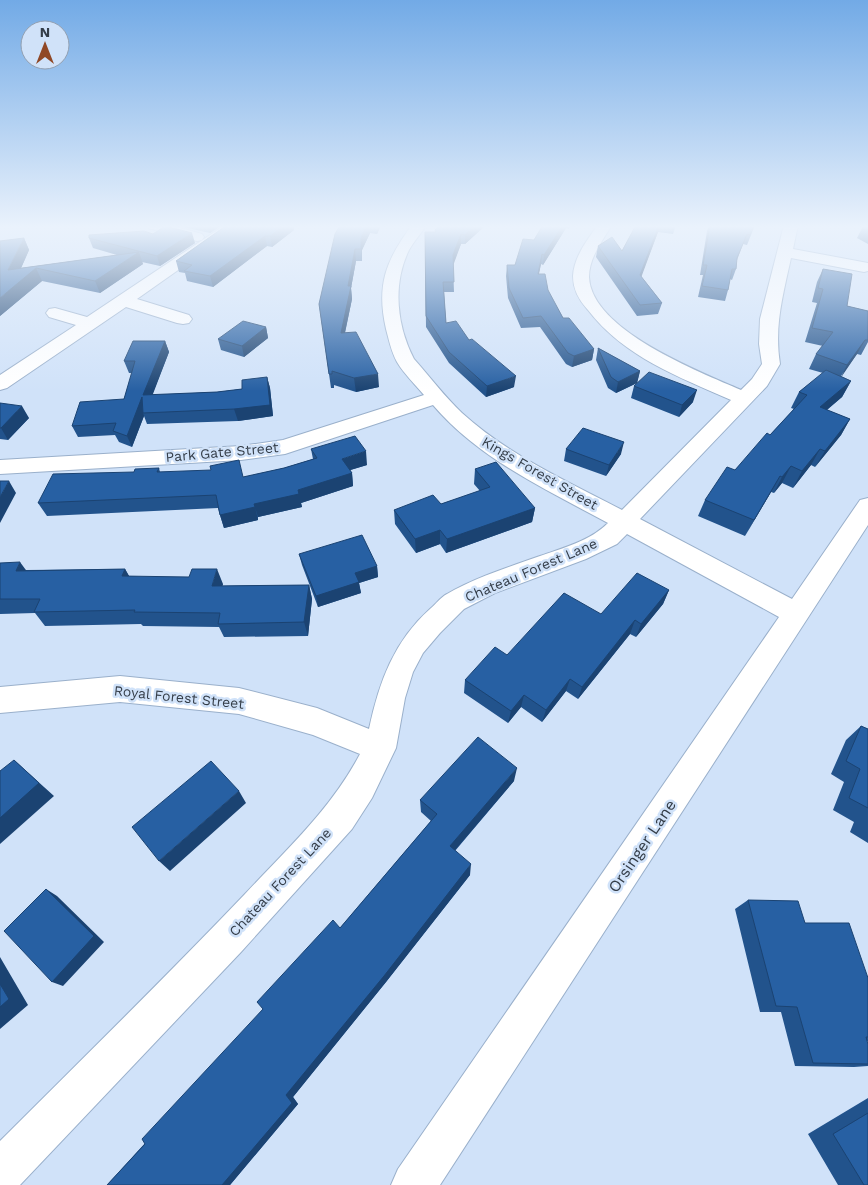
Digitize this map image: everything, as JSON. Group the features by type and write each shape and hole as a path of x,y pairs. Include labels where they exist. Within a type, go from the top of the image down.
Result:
{"street":[{"path":"0,384 152,280"},
{"name":"Kings Forest Street","path":"391,280 390,310 400,349 416,374 454,417 474,434 519,465 797,614"},
{"path":"583,280 586,298 604,320 628,342 667,365 744,398"},
{"name":"Chateau Forest Lane","path":"0,1173 228,939 340,817 360,787 380,748 390,698 399,671 413,646 454,602 494,583 585,549 608,538 760,382 771,364 768,344 769,319 778,280"},
{"path":"122,300 183,318"},
{"path":"54,313 89,323"},
{"name":"Park Gate Street","path":"0,467 242,453 285,447 437,397"},
{"name":"Orsinger Lane","path":"414,1185 868,506"},
{"name":"Royal Forest Street","path":"0,700 120,689 239,701 317,722 380,748"}],"building":[{"path":"0,280 21,280 0,298"},
{"path":"324,280 349,280 348,286 351,286 341,333 356,332 378,374 354,378 332,371 332,374 329,374 319,304"},
{"path":"426,280 454,280 454,282 443,282 446,323 456,321 469,340 472,339 516,376 487,386 449,352 426,316"},
{"path":"508,280 546,280 548,290 563,318 569,318 594,349 574,356 568,353 541,316 523,318 509,288"},
{"path":"622,280 644,280 662,303 640,305"},
{"path":"703,280 730,280 728,290 702,286"},
{"path":"820,280 851,280 847,306 868,311 868,340 865,340 847,365 816,354 833,332 812,328 823,289 818,288"},
{"path":"243,321 266,327 242,346 218,339"},
{"path":"133,341 165,341 143,395 242,389 242,380 267,377 270,405 234,409 143,413 142,397 127,436 113,431 116,423 72,426 80,402 124,399 135,361 124,361"},
{"path":"598,348 640,371 618,382 611,377"},
{"path":"826,370 851,381 820,407 850,419 825,451 820,449 802,471 791,466 782,477 780,476 754,520 705,500 727,467 735,470 767,433 770,435 807,395 799,392"},
{"path":"649,372 697,390 682,405 634,386"},
{"path":"0,403 22,406 1,428 0,428"},
{"path":"583,428 624,442 609,465 566,449"},
{"path":"355,436 366,451 342,459 352,473 298,490 299,494 254,504 255,507 220,515 216,495 38,503 53,474 134,472 135,469 159,468 157,472 211,470 210,466 239,460 243,477 317,458 311,449"},
{"path":"496,462 535,508 447,539 440,530 415,539 394,510 433,495 441,504 490,487 475,469"},
{"path":"0,481 9,481 0,497"},
{"path":"362,535 377,566 355,573 359,582 316,596 299,554"},
{"path":"20,562 16,571 125,569 122,576 189,577 192,569 217,569 212,586 309,585 304,622 218,624 220,613 134,612 135,610 34,612 40,599 0,599 0,563"},
{"path":"637,573 669,590 641,624 635,620 582,687 570,679 546,710 524,695 511,711 465,680 495,647 507,655 564,593 601,614"},
{"path":"861,726 868,729 868,808 849,798 860,769 846,761"},
{"path":"478,737 517,768 450,846 471,864 384,976 286,1095 292,1103 222,1185 107,1185 145,1144 142,1139 263,1009 257,1002 333,920 340,928 437,814 420,800"},
{"path":"14,760 39,783 0,818 0,771"},
{"path":"211,761 239,791 159,861 132,827"},
{"path":"46,889 94,936 52,982 4,931"},
{"path":"748,900 798,901 805,923 849,923 868,978 868,1037 866,1037 868,1064 813,1063 797,1007 776,1006"},
{"path":"0,984 9,999 0,1007"},
{"path":"868,1113 868,1185 864,1185 833,1134"}]}
